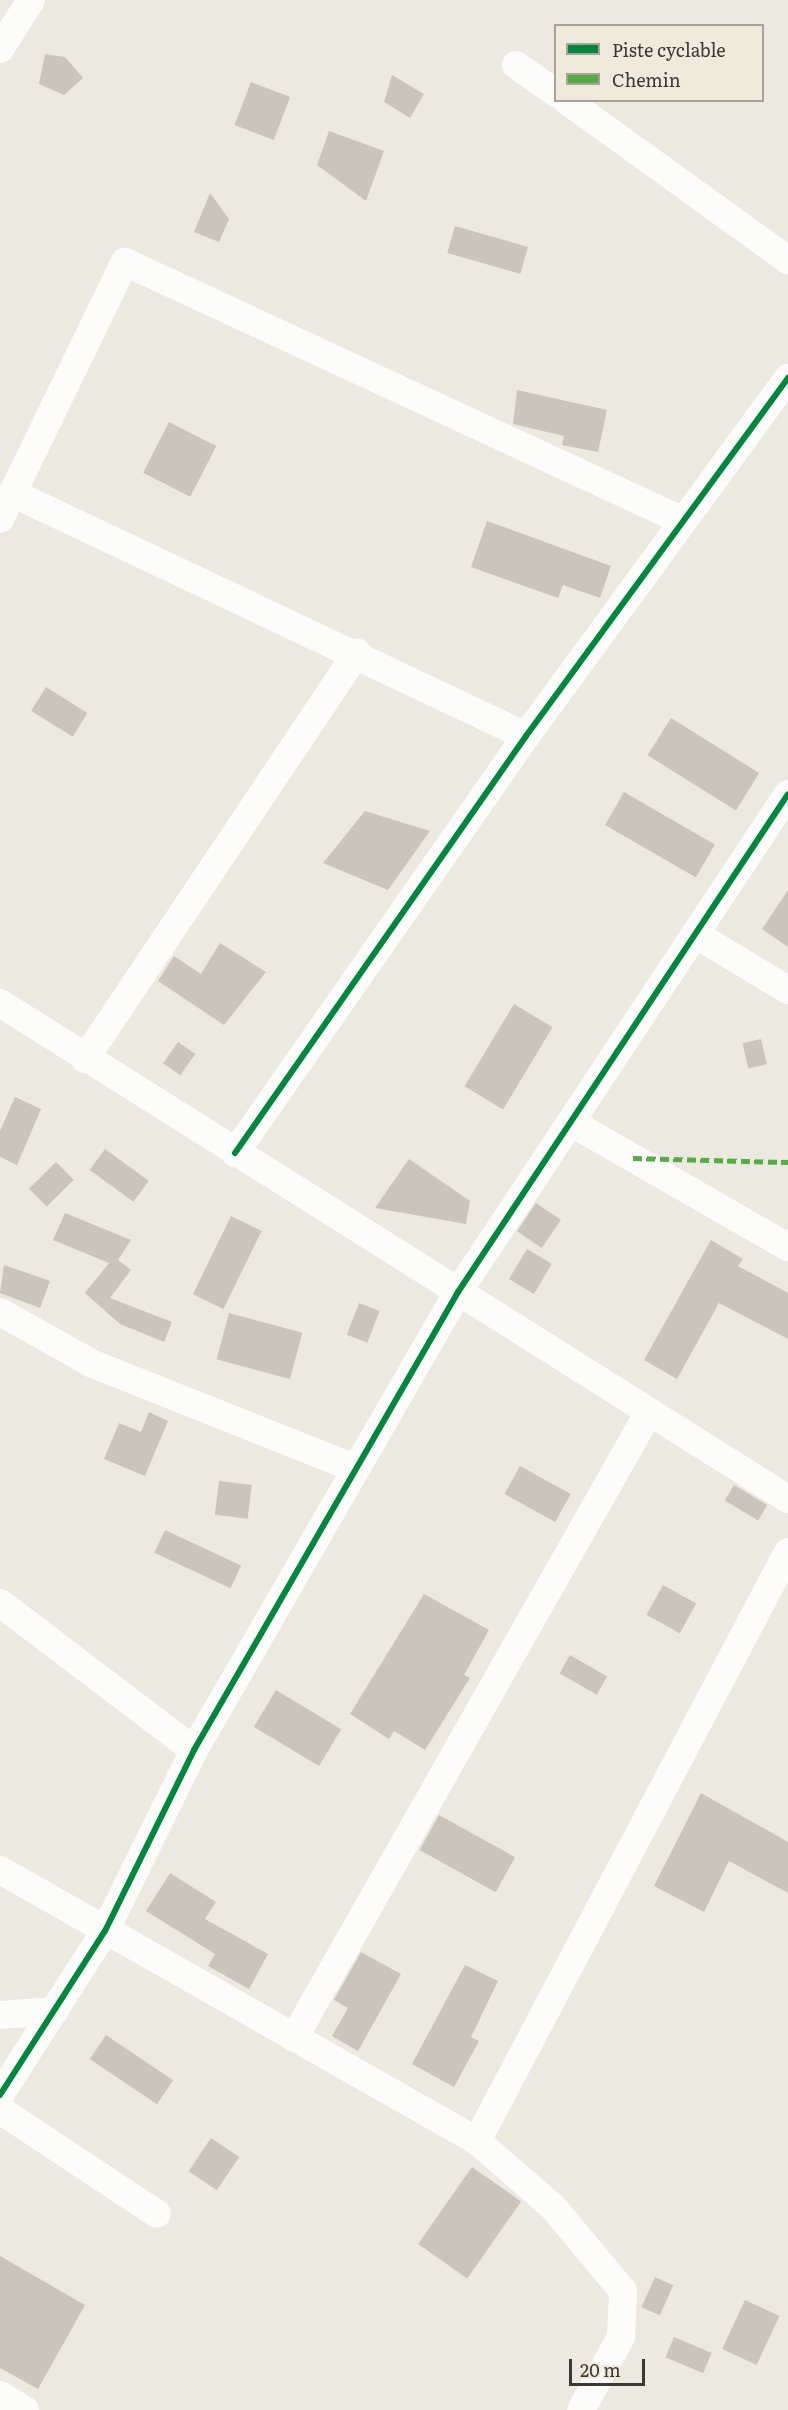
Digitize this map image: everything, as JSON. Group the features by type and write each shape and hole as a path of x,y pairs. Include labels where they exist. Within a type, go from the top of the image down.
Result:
{"street":[{"path":"0,49 32,0"},
{"path":"516,65 554,92"},
{"path":"569,102 788,260"},
{"path":"0,519 124,262 681,520"},
{"path":"235,1153 526,736 681,520 788,378"},
{"path":"12,493 357,653 526,736"},
{"path":"85,1059 357,653"},
{"path":"0,2096 105,1931 194,1750 458,1292 788,794"},
{"path":"695,934 788,990"},
{"path":"0,1003 85,1059 788,1499"},
{"path":"572,1123 788,1247"},
{"path":"0,1312 93,1364 355,1468"},
{"path":"294,2038 649,1412"},
{"path":"477,2141 788,1552"},
{"path":"0,1603 194,1750"},
{"path":"0,1870 477,2141 553,2207 623,2291 621,2337 581,2410"},
{"path":"0,2015 55,2011"},
{"path":"0,2110 157,2214"},
{"path":"0,2396 25,2410"}],"building":[{"path":"45,54 65,57 83,78 64,95 39,84"},
{"path":"392,75 424,94 410,118 384,102"},
{"path":"251,82 290,97 274,140 235,125"},
{"path":"329,131 384,151 366,201 317,165"},
{"path":"210,193 229,219 219,242 194,232"},
{"path":"455,226 528,247 520,274 447,253"},
{"path":"517,390 607,410 598,452 562,445 564,436 513,424"},
{"path":"169,422 216,446 190,497 143,473"},
{"path":"487,521 611,566 600,598 563,585 558,598 471,567"},
{"path":"46,687 88,713 73,737 31,711"},
{"path":"671,718 759,773 736,810 648,755"},
{"path":"624,792 715,844 696,877 605,825"},
{"path":"365,811 430,831 388,890 323,863"},
{"path":"788,890 788,947 762,929"},
{"path":"220,943 266,972 224,1025 158,981 174,956 201,974"},
{"path":"514,1004 553,1027 503,1109 465,1086"},
{"path":"761,1039 767,1064 748,1069 742,1043"},
{"path":"178,1042 195,1054 180,1075 163,1063"},
{"path":"15,1097 41,1109 17,1165 0,1157 0,1131"},
{"path":"105,1149 149,1181 133,1202 90,1170"},
{"path":"409,1159 470,1201 466,1224 375,1208"},
{"path":"56,1162 74,1180 47,1207 29,1189"},
{"path":"536,1203 561,1220 542,1248 517,1231"},
{"path":"65,1213 131,1240 118,1260 131,1270 110,1298 172,1322 164,1342 120,1324 85,1293 109,1263 53,1240"},
{"path":"231,1216 262,1231 223,1309 193,1294"},
{"path":"711,1240 743,1259 738,1266 788,1293 788,1339 719,1303 677,1379 644,1360"},
{"path":"527,1249 552,1264 534,1294 509,1279"},
{"path":"4,1265 50,1281 40,1308 0,1293"},
{"path":"359,1303 380,1311 367,1343 347,1335"},
{"path":"229,1313 302,1333 290,1379 217,1359"},
{"path":"149,1412 168,1421 145,1476 104,1459 119,1423 141,1432"},
{"path":"520,1466 571,1494 555,1522 504,1494"},
{"path":"219,1481 252,1485 248,1519 215,1515"},
{"path":"734,1485 767,1505 758,1521 725,1500"},
{"path":"165,1530 241,1565 231,1588 154,1553"},
{"path":"663,1585 696,1603 680,1633 647,1615"},
{"path":"424,1594 489,1630 464,1675 470,1678 425,1750 394,1731 389,1739 350,1714"},
{"path":"570,1655 607,1676 597,1695 560,1673"},
{"path":"276,1690 341,1729 319,1766 254,1727"},
{"path":"701,1793 788,1842 788,1893 729,1861 704,1912 654,1886"},
{"path":"439,1815 515,1857 496,1892 420,1850"},
{"path":"170,1873 216,1902 205,1919 268,1954 249,1989 208,1966 215,1954 146,1911"},
{"path":"361,1952 401,1974 358,2051 332,2036 348,2008 334,2000"},
{"path":"465,1965 498,1981 471,2037 479,2041 454,2087 412,2064"},
{"path":"106,2035 173,2080 157,2104 90,2059"},
{"path":"211,2138 239,2157 217,2190 189,2171"},
{"path":"472,2167 521,2201 467,2278 418,2244"},
{"path":"0,2256 85,2305 38,2389 0,2368"},
{"path":"655,2277 673,2285 660,2315 642,2307"},
{"path":"745,2300 779,2316 757,2365 722,2349"},
{"path":"674,2337 712,2353 703,2373 665,2357"}],"marked path":[{"path":"633,1158 788,1162"}],"cycle path":[{"path":"235,1153 526,736 788,378"},
{"path":"0,2095 105,1931 194,1750 458,1292 788,794"}]}
